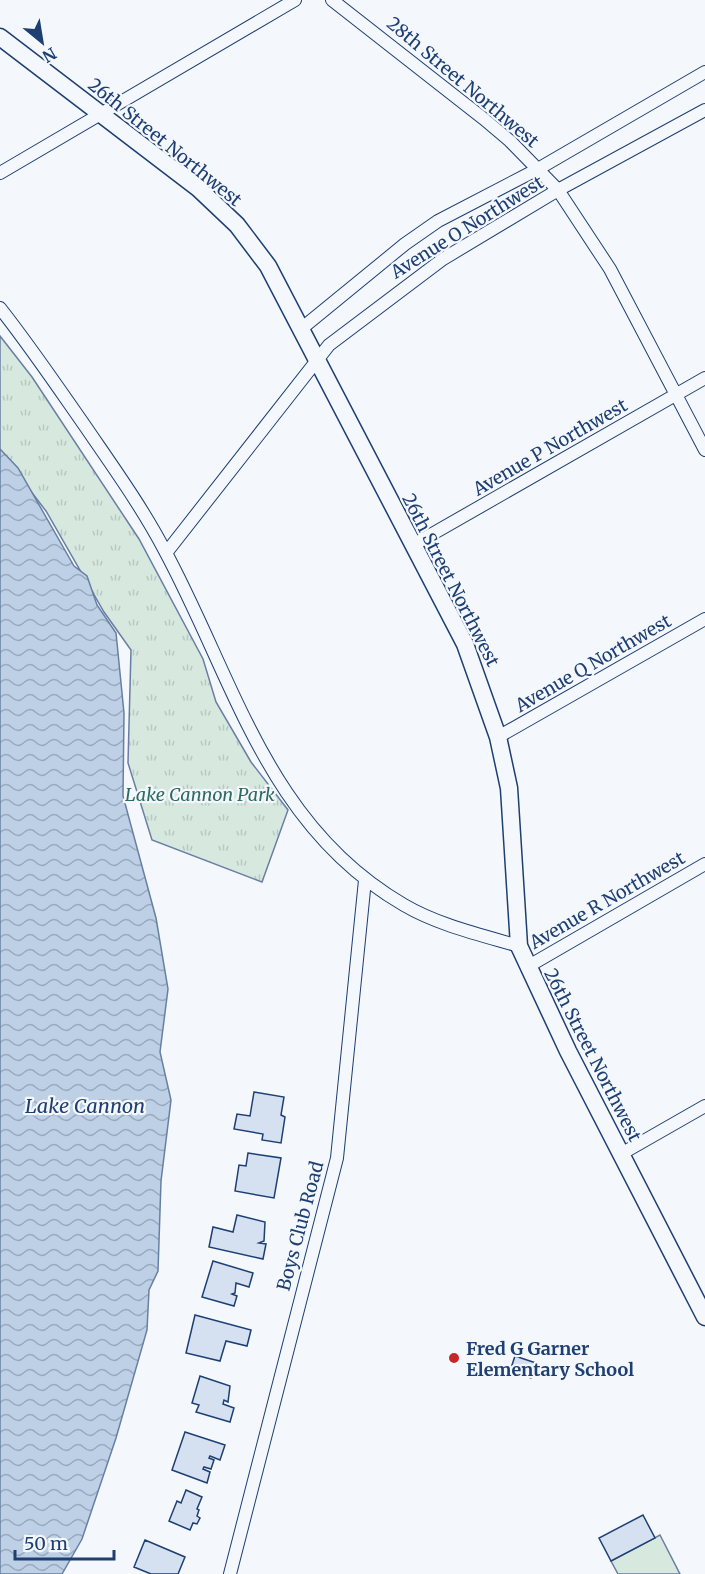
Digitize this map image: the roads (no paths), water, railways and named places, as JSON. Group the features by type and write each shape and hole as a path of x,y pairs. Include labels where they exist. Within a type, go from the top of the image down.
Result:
{"street":[{"path":"0,172 295,0"},
{"name":"28th Street Northwest","path":"332,0 484,119 558,190 610,269 705,450"},
{"name":"26th Street Northwest","path":"0,38 199,189 237,225 268,266 465,644 498,737 510,799 519,946 527,967 705,1317"},
{"path":"301,329 405,244 438,221 538,169 705,72"},
{"name":"Avenue O Northwest","path":"166,553 329,345 417,277 558,190 705,110"},
{"path":"0,308 28,344 123,481 166,553 239,709 277,779 313,830 365,880 406,907 455,927 519,946"},
{"name":"Avenue P Northwest","path":"413,546 705,378"},
{"name":"Avenue Q Northwest","path":"498,737 705,619"},
{"name":"Avenue R Northwest","path":"527,967 705,864"},
{"name":"Boys Club Road","path":"230,1574 337,1158 365,880"},
{"path":"621,1154 705,1106"}],"water":[{"name":"Lake Cannon","path":"0,449 18,468 74,566 87,576 97,605 116,633 124,713 123,796 156,918 168,989 160,1052 171,1100 161,1181 158,1271 149,1290 147,1330 116,1438 82,1539 62,1574 0,1574"}],"place":[{"name":"Fred G Garner Elementary School","path":"454,1358"}],"park label":[{"name":"Lake Cannon Park","path":"200,794"}]}
